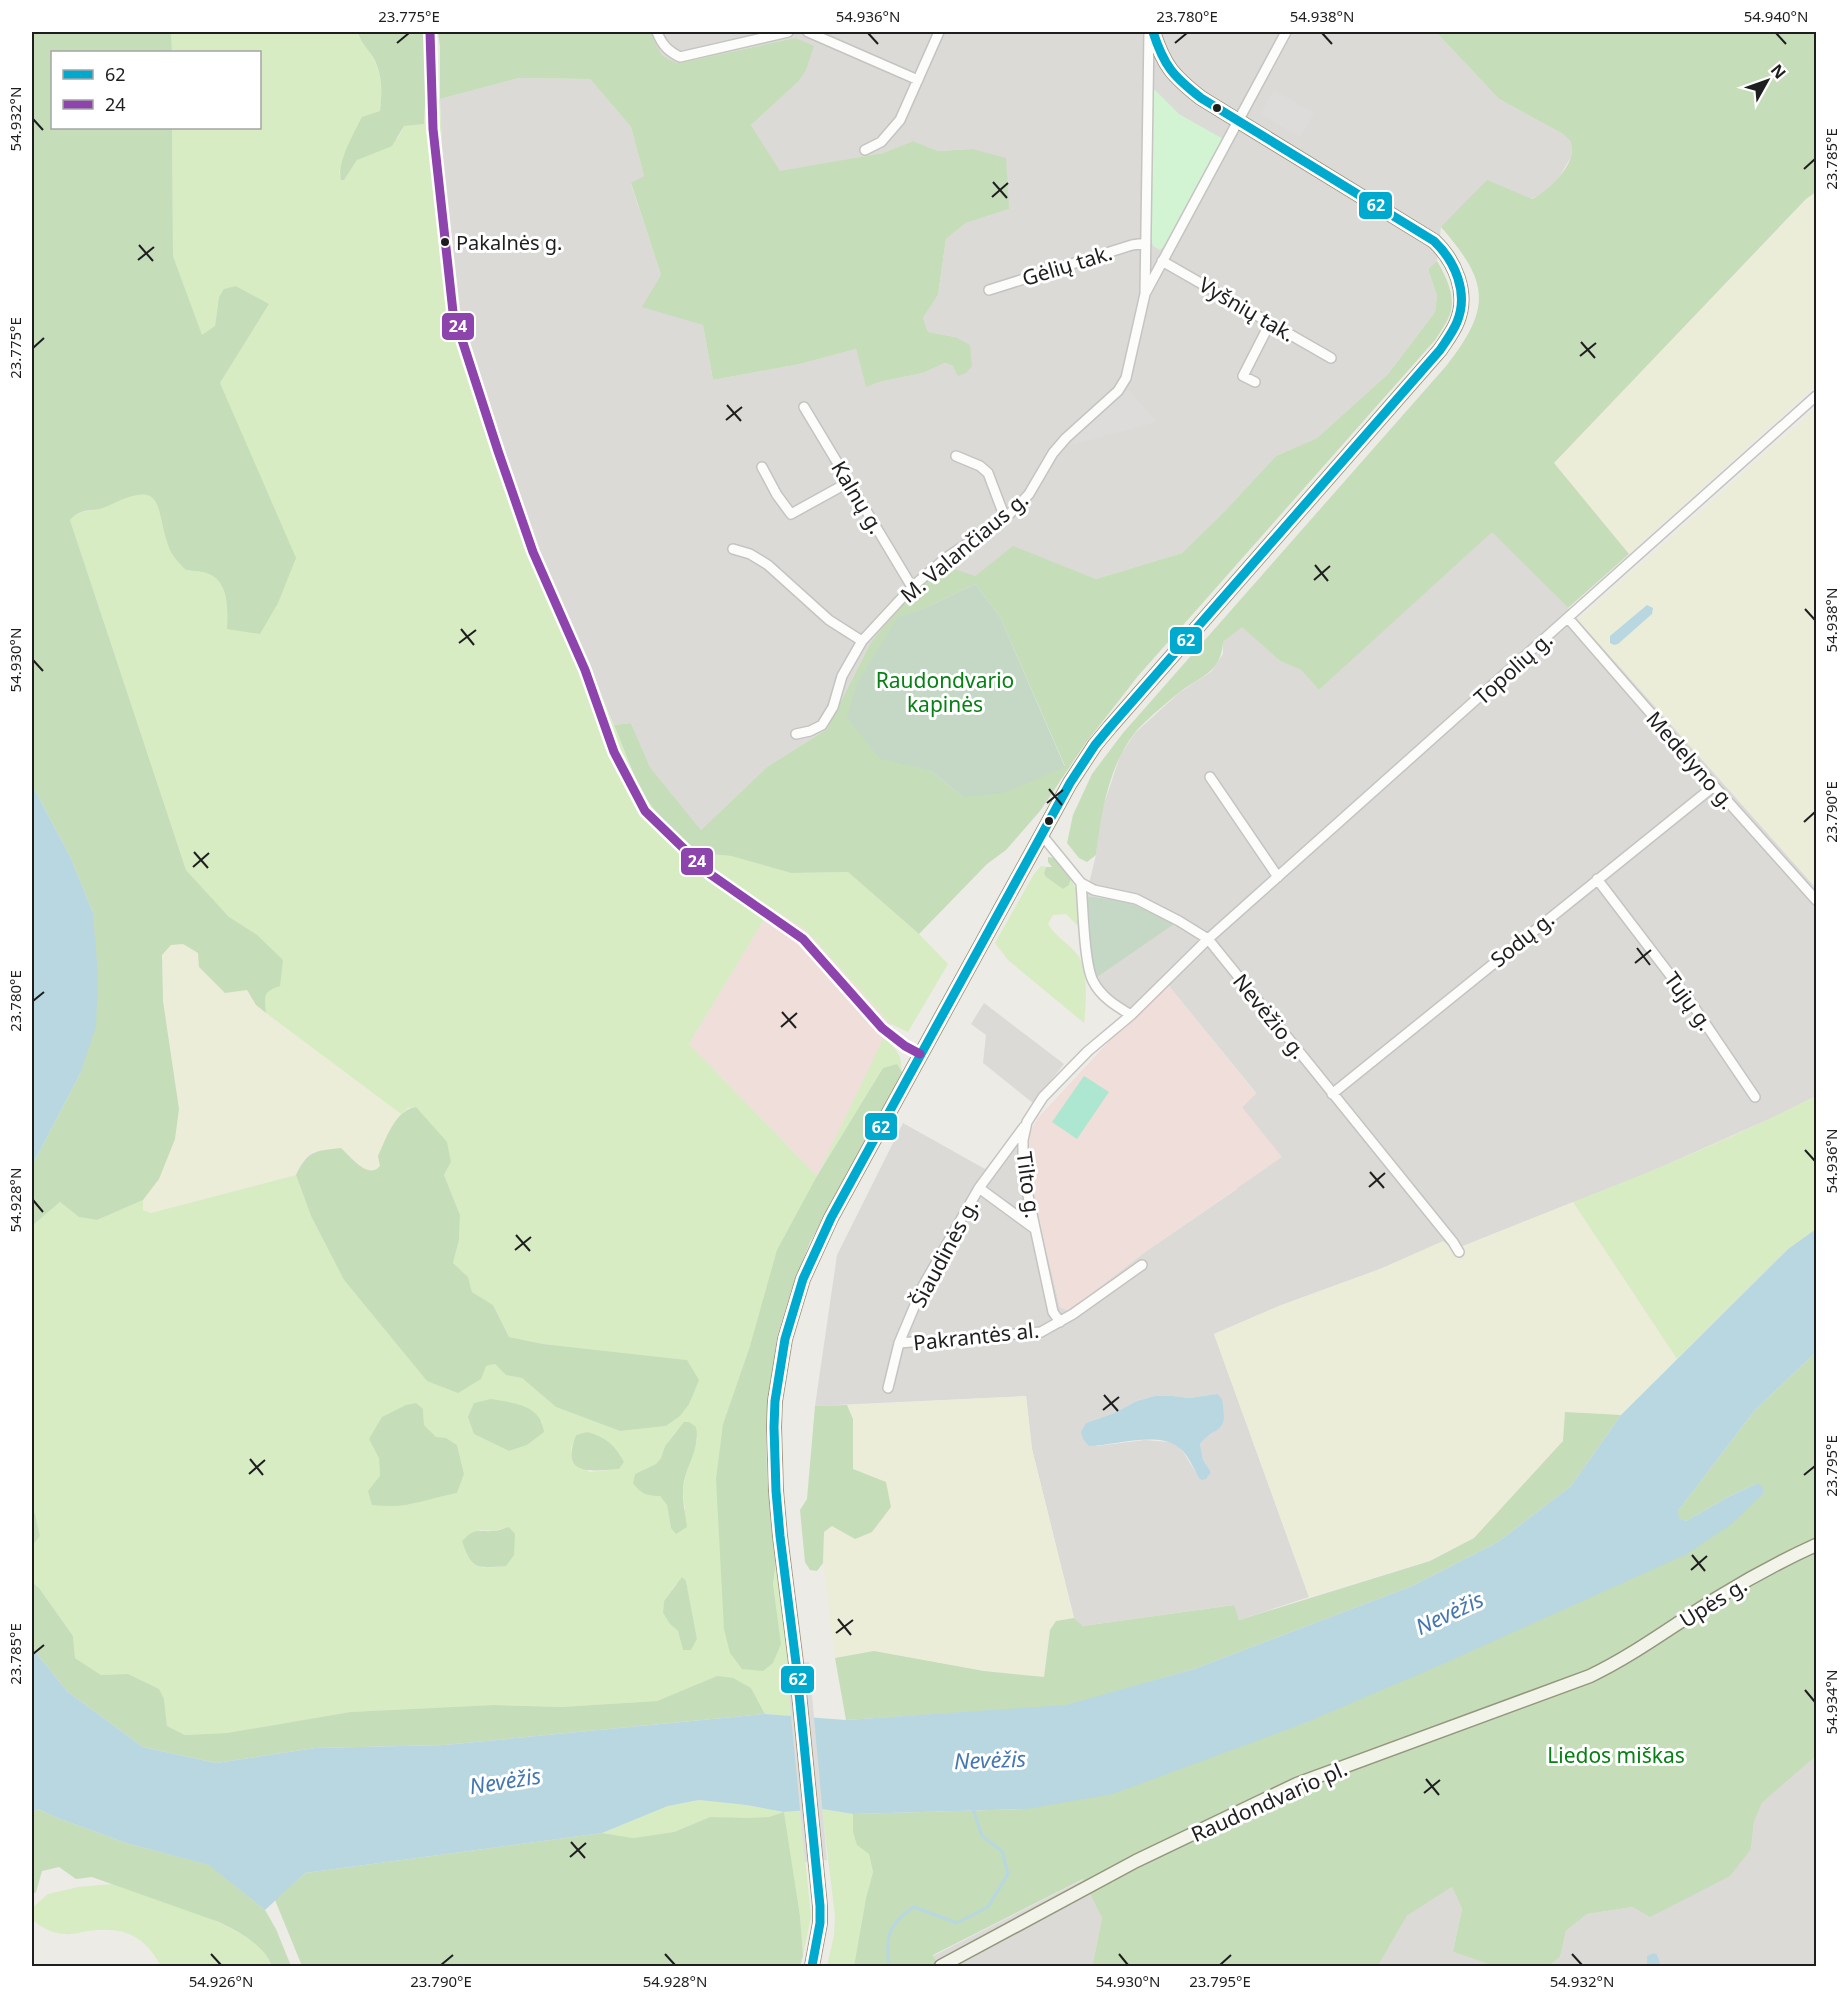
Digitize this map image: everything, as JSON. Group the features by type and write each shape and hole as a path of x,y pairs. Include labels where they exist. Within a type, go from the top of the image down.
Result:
{"main road":[{"path":"812,1966 820,1923 816,1862 796,1664 780,1536 774,1455 775,1401 785,1339 802,1279 816,1246 1070,783 1100,739 1440,350 1452,333 1461,307 1460,285 1456,270 1451,260 1434,241 1201,98 1176,78 1160,53 1151,32"},
{"name":"Upės g.","path":"1612,1665 1720,1596 1783,1560 1816,1545"},
{"name":"Raudondvario pl.","path":"941,1966 1136,1861 1297,1784 1590,1676 1612,1665"}],"street":[{"path":"429,32 433,129 453,312 533,552 585,670 614,752 645,811 710,874 803,939 882,1028 905,1046 920,1054"},
{"path":"657,32 661,43 670,52 680,57 788,32"},
{"path":"808,32 918,80"},
{"path":"865,150 882,142 900,120 939,32"},
{"name":"M. Valančiaus g.","path":"796,734 822,725 833,706 842,676 862,641 912,587 946,558 1005,518 1029,494 1053,453 1066,438 1118,391 1126,378 1145,294 1151,32"},
{"path":"1145,294 1286,32"},
{"name":"Gėlių tak.","path":"989,290 1132,245 1146,243"},
{"name":"Vyšnių tak.","path":"1162,261 1331,358"},
{"path":"1255,382 1243,376 1270,323"},
{"name":"Topolių g.","path":"1208,939 1816,396"},
{"name":"Kalnų g.","path":"804,407 912,587"},
{"path":"956,456 980,466 988,473 1005,518"},
{"path":"762,467 777,495 791,514 849,482"},
{"path":"733,549 750,554 768,565 829,620 862,641"},
{"name":"Medelyno g.","path":"1568,618 1816,900"},
{"path":"1210,777 1278,877"},
{"name":"Sodų g.","path":"1332,1094 1714,786"},
{"path":"1041,834 1081,883 1091,979 1106,999 1131,1015"},
{"name":"Tujų g.","path":"1597,879 1690,1001 1755,1097"},
{"name":"Nevėžio g.","path":"1081,883 1094,890 1136,899 1152,906 1208,939 1459,1252"},
{"name":"Tilto g.","path":"1060,1322 1053,1312 1023,1172 1023,1140 1027,1122 1043,1096 1088,1051 1131,1015 1208,939"},
{"name":"Šiaudinės g.","path":"888,1388 899,1343 923,1286 979,1188 1027,1122"},
{"name":"Šiaudinės g.","path":"979,1188 1035,1229"},
{"name":"Pakrantės al.","path":"899,1343 1041,1332 1060,1322 1142,1265"}],"shaded area":[{"path":"651,32 1436,32 1499,99 1563,134 1571,142 1571,157 1557,181 1543,193 1531,199 1441,227 1437,261 1428,269 1437,296 1435,312 1388,374 1317,438 1276,456 1182,553 1096,579 1013,547 975,576 870,644 827,729 767,767 701,830 650,767 631,723 614,725 528,526 461,315 443,173 440,99 519,78 590,79 631,127 644,176 631,184 661,275 703,325 713,380 800,364 856,349 866,386 923,373 945,363 953,366 955,337 928,332 923,318 938,295 946,239 966,223 1009,209 972,149 938,151 913,141 883,153 780,172 751,125 797,83 795,38 679,63 669,61 657,48"},
{"path":"1274,90 1314,113 1300,137 1260,114"},
{"path":"1118,391 1130,391 1155,420 1153,423 1068,446 1066,438"},
{"path":"1492,531 1568,608 1816,888 1816,1096 1650,1172 1453,1250 1380,1269 1279,1306 1214,1334 1309,1597 1239,1620 1233,1605 1083,1626 1074,1618 1032,1449 1026,1396 815,1406 837,1255 903,1123 985,1169 1008,1142 1029,1151 1027,1170 1060,1307 1069,1311 1145,1252 1237,1189 1242,1107 1256,1093 1169,986 1141,1011 1124,1005 1105,990 1096,978 1173,924 1126,901 1086,896 1096,855 1100,816 1120,756 1135,733 1180,692 1211,672 1223,654 1223,642 1242,626 1280,661 1301,670 1319,690","holes":["1217,1394 1222,1426 1200,1444 1203,1460 1211,1472 1199,1478 1178,1446 1169,1442 1145,1440 1097,1446 1086,1423 1112,1414 1137,1401 1155,1396 1189,1398"]},
{"path":"771,908 805,929 891,1024 817,1176 689,1044"},
{"path":"1169,986 1256,1094 1242,1107 1282,1157 1145,1252 1069,1311 1060,1307 1027,1170 1030,1132 1038,1118 1126,1023"},
{"path":"984,1003 1064,1064 1033,1103 983,1063 986,1035 971,1024"},
{"path":"1816,1756 1816,1966 1549,1966 1560,1957 1566,1931 1587,1914 1633,1907 1751,1849 1754,1822 1762,1803"},
{"path":"1084,1879 1102,1918 1093,1963 1090,1966 938,1966 933,1956"},
{"path":"1452,1887 1462,1909 1453,1952 1487,1963 1488,1966 1378,1966 1407,1916"}],"green space":[{"path":"32,32 171,32 172,51 51,51 51,129 172,129 173,256 202,335 215,326 219,297 224,289 236,286 269,304 220,383 296,558 278,603 260,634 227,629 226,598 220,583 207,573 186,570 176,560 164,533 159,509 149,496 140,495 127,498 102,508 84,511 70,520 186,870 229,917 256,934 283,960 280,986 267,993 266,1013 256,1005 247,990 225,993 199,967 198,953 183,944 171,945 162,955 163,1001 179,1109 175,1139 159,1179 143,1200 97,1220 79,1217 60,1202 32,1226 32,1166 80,1074 93,913 70,856 32,785"},
{"path":"171,32 358,32 379,73 380,111 362,118 339,172 341,180 344,180 357,160 398,138 404,126 424,124 425,100 440,99 443,173 461,315 528,526 582,647 641,792 699,853 731,856 791,873 848,872 919,934 948,964 908,1032 891,1024 805,929 771,908 689,1044 817,1176 750,1346 723,1424 781,1644 773,1584 776,1562 790,1664 786,1665 791,1716 765,1714 751,1688 717,1676 657,1701 561,1707 494,1705 350,1712 227,1733 185,1735 167,1726 164,1699 128,1674 101,1675 75,1658 73,1636 39,1588 32,1582 32,1546 40,1536 32,1509 32,1226 60,1202 79,1217 97,1220 143,1200 143,1210 151,1213 296,1175 311,1216 344,1280 427,1381 495,1364 506,1375 522,1378 556,1407 620,1431 666,1426 680,1416 687,1360 543,1344 509,1337 493,1305 472,1292 468,1277 453,1263 459,1240 460,1215 444,1175 451,1162 416,1107 408,1108 401,1114 266,1013 265,995 268,990 256,934 229,917 186,870 70,520 80,513 102,508 127,498 140,495 149,496 159,509 164,533 174,557 186,570 210,574 221,584 226,599 227,629 243,440 220,383 269,304 236,286 219,297 215,326 202,336 173,256 172,129 261,129 261,51 172,51","holes":["423,1409 424,1425 436,1438 446,1438 457,1445 464,1474 457,1493 440,1496 380,1476 379,1458","542,1421 543,1432 527,1445 509,1451 474,1434","676,1431 698,1438 685,1478 683,1491 685,1509 671,1528 667,1505 660,1496 651,1496 635,1474 656,1464","587,1432 599,1436 609,1442 624,1462 619,1469 590,1472 572,1461 571,1448 576,1435","509,1527 506,1566 488,1568 477,1566 469,1558 462,1541 480,1530 494,1531","686,1581 697,1639 683,1650 678,1631 663,1613 664,1601 676,1584"]},
{"path":"358,32 423,32 427,68 424,124 404,126 392,146 357,160 344,180 341,180 343,157 362,117 380,111 379,70"},
{"path":"438,32 651,32 660,52 668,59 679,63 795,38 814,46 806,70 797,83 751,125 780,171 883,153 913,141 938,151 972,149 1006,158 1009,209 966,223 946,239 938,295 923,318 928,332 955,337 970,345 972,366 966,373 958,376 953,366 945,363 923,373 866,387 856,349 800,364 713,380 703,325 642,307 661,275 631,183 644,176 631,127 590,79 519,78 440,99"},
{"path":"1436,32 1816,32 1816,192 1806,199 1554,463 1629,554 1568,608 1492,532 1319,690 1301,670 1280,661 1242,627 1223,642 1219,660 1214,667 1149,718 1125,747 1107,792 1096,855 1087,862 1079,858 1067,843 1073,815 1092,774 1123,733 1447,365 1462,345 1478,310 1479,295 1469,264 1441,227 1487,180 1532,199 1555,182 1568,164 1571,142 1563,134 1499,99"},
{"path":"1154,89 1179,114 1223,139 1167,244 1160,250 1153,246 1150,236"},
{"path":"1816,192 1816,385 1629,554 1554,463"},
{"path":"1437,261 1447,280 1452,300 1449,317 1436,339 1138,676 1085,744 1040,811 1006,850 987,864 919,934 848,872 791,873 731,856 699,853 661,818 641,792 614,725 631,723 650,767 701,830 767,767 827,729 870,644 909,595 946,566 975,576 1013,546 1096,579 1182,553 1276,456 1317,438 1388,374 1435,312 1437,296 1428,269","holes":["975,584 1000,617 1065,766 963,797 930,770 898,617 923,609"]},
{"path":"1816,408 1816,888 1578,620"},
{"name":"Raudondvario kapinės","path":"975,584 1000,617 1065,767 1003,793 963,797 930,770 880,759 847,717 858,682 898,617 923,609"},
{"path":"1048,857 1059,862 1071,879 1069,885 1063,889 1044,873 1046,867 1052,867 1048,862"},
{"path":"1041,866 1046,867 1044,873 1046,877 1063,889 1069,885 1071,879 1076,889 1081,929 1066,914 1053,915 1048,924 1081,961 1086,987 1084,1023 1008,960 995,943 1034,874"},
{"path":"1086,896 1126,901 1174,924 1096,978 1092,968"},
{"path":"171,944 183,944 198,953 247,990 256,1005 266,1013 401,1114 378,1156 380,1166 376,1170 371,1172 364,1169 341,1148 314,1151 304,1159 296,1175 151,1213 143,1210 143,1200 159,1179 179,1109 163,1001 162,955"},
{"path":"884,1037 897,1052 901,1060 901,1070 897,1064 883,1068 817,1176"},
{"path":"897,1064 903,1073 810,1242 791,1291 777,1337 766,1436 767,1479 776,1562 773,1584 781,1644 773,1663 763,1671 742,1669 730,1653 724,1629 716,1479 723,1424 750,1346 777,1250 817,1176 883,1068"},
{"path":"1084,1076 1109,1092 1077,1139 1052,1122"},
{"path":"1816,1096 1816,1229 1788,1249 1677,1359 1573,1202 1696,1152"},
{"path":"416,1107 447,1142 451,1162 444,1175 460,1215 459,1240 453,1263 468,1277 472,1292 493,1305 509,1337 543,1344 687,1360 699,1380 689,1404 680,1416 666,1426 620,1431 556,1407 522,1378 506,1375 495,1364 486,1366 481,1379 458,1393 427,1381 344,1280 311,1216 296,1175 304,1161 313,1153 341,1148 360,1166 375,1170 380,1166 378,1156 392,1126 402,1114"},
{"path":"1573,1202 1677,1359 1621,1415 1565,1412 1563,1441 1474,1538 1430,1560 1309,1597 1214,1334 1279,1306 1380,1269 1443,1241 1453,1250"},
{"name":"Liedos miškas","path":"1816,1352 1816,1756 1762,1803 1754,1822 1751,1849 1730,1876 1650,1917 1633,1907 1587,1914 1566,1931 1560,1957 1549,1966 1489,1966 1453,1952 1462,1909 1452,1887 1407,1916 1378,1966 1090,1966 1093,1963 1102,1918 1083,1879 933,1955 938,1966 854,1966 873,1872 869,1854 857,1845 853,1832 853,1814 1027,1809 1305,1723 1758,1483 1686,1521 1678,1518 1678,1511 1755,1410"},
{"path":"1026,1396 1032,1449 1074,1618 1056,1621 1050,1630 1044,1677 984,1671 874,1651 835,1658 823,1563 824,1532 886,1482 853,1469 853,1419 847,1405"},
{"path":"491,1399 525,1406 532,1410 542,1423 544,1432 527,1445 509,1451 474,1434 468,1417 474,1403"},
{"path":"416,1403 423,1409 424,1425 436,1437 446,1438 457,1445 464,1474 457,1493 405,1505 372,1505 368,1491 380,1476 379,1458 369,1439 382,1417 406,1405"},
{"path":"847,1405 853,1419 853,1469 886,1482 891,1507 872,1532 855,1539 832,1526 824,1532 823,1563 817,1571 810,1570 805,1562 800,1510 807,1499 815,1406"},
{"path":"1565,1412 1621,1415 1571,1486 1498,1542 1412,1586 1194,1669 1066,1706 846,1720 835,1658 874,1651 984,1671 1044,1677 1050,1630 1056,1621 1074,1618 1083,1626 1234,1605 1239,1620 1430,1561 1474,1538 1563,1441"},
{"path":"684,1422 689,1422 696,1427 697,1441 683,1487 687,1527 676,1534 671,1528 667,1505 660,1496 645,1494 633,1483 635,1474 656,1464 665,1446"},
{"path":"587,1432 605,1439 614,1447 624,1462 619,1469 588,1470 575,1465 572,1449 576,1435"},
{"path":"32,1509 40,1536 32,1546"},
{"path":"509,1527 515,1534 514,1555 506,1566 482,1567 473,1563 462,1541 466,1537 477,1531 496,1531"},
{"path":"682,1577 686,1581 697,1639 691,1650 683,1650 678,1631 663,1613 664,1601"},
{"path":"32,1582 39,1588 73,1636 75,1658 101,1675 128,1674 159,1689 164,1699 167,1726 185,1735 227,1733 350,1712 494,1705 561,1707 657,1701 717,1676 733,1678 751,1688 765,1714 444,1745 315,1748 216,1763 143,1747 68,1692 32,1648"},
{"path":"699,1800 784,1812 769,1817 750,1819 710,1817 674,1832 633,1838 602,1833 668,1806"},
{"path":"38,1809 129,1844 210,1865 265,1910 276,1929 291,1966 272,1966 257,1946 219,1922 92,1877 76,1879 59,1867 42,1871 36,1892 32,1895 32,1813"},
{"path":"822,1809 853,1814 853,1832 869,1854 873,1872 854,1966 827,1966 834,1935 835,1916"},
{"path":"800,1811 811,1916 803,1956 800,1916 784,1812"},
{"path":"784,1812 800,1916 803,1956 800,1966 302,1966 275,1900 305,1873 602,1833 633,1838 674,1832 710,1817 769,1817"},
{"path":"112,1884 177,1905 226,1926 247,1938 263,1951 272,1966 161,1966 147,1947 131,1935 112,1930 61,1934 47,1930 32,1920 32,1908 48,1894 78,1887"}],"water":[{"path":"1647,605 1653,608 1652,614 1618,644 1610,643 1610,636"},
{"path":"32,785 70,856 93,913 98,976 96,1026 80,1074 32,1166"},
{"name":"Nevėžis","path":"1816,1229 1816,1352 1755,1410 1678,1511 1679,1518 1686,1521 1758,1483 1763,1487 1763,1494 1733,1523 1687,1554 1443,1664 1305,1723 1113,1794 1027,1809 853,1814 822,1809 784,1812 699,1800 668,1806 602,1833 305,1873 265,1910 209,1865 129,1844 38,1809 32,1813 32,1648 68,1692 143,1747 216,1763 315,1748 444,1745 765,1714 846,1720 1066,1705 1194,1669 1412,1586 1498,1542 1571,1486 1621,1415 1788,1249"},
{"path":"1217,1394 1222,1401 1223,1422 1219,1429 1200,1444 1203,1460 1211,1472 1206,1479 1199,1478 1185,1453 1169,1442 1135,1440 1089,1446 1083,1439 1081,1432 1086,1423 1112,1414 1137,1401 1155,1396 1189,1398"},
{"path":"1654,1953 1661,1966 1647,1966 1647,1956"}],"pier":[{"path":"809,1662 827,1860 805,1862 786,1664"}],"waterway":[{"path":"889,1966 890,1932 898,1920 914,1907 957,1923 988,1907 1008,1874 1002,1851 982,1836 973,1809"}],"transit line":[{"name":"24","path":"430,32 433,129 453,312 533,552 585,670 614,752 645,811 710,874 803,939 882,1028 905,1046 920,1054"},
{"name":"62","path":"812,1966 820,1923 820,1906 796,1663 780,1536 774,1427 775,1401 785,1339 803,1279 831,1218 1070,783 1095,745 1440,350 1454,329 1460,311 1461,289 1458,278 1448,258 1434,241 1201,98 1171,70 1161,54 1153,32"}],"place":[{"name":"Pakalnės g.","path":"445,242"}]}
